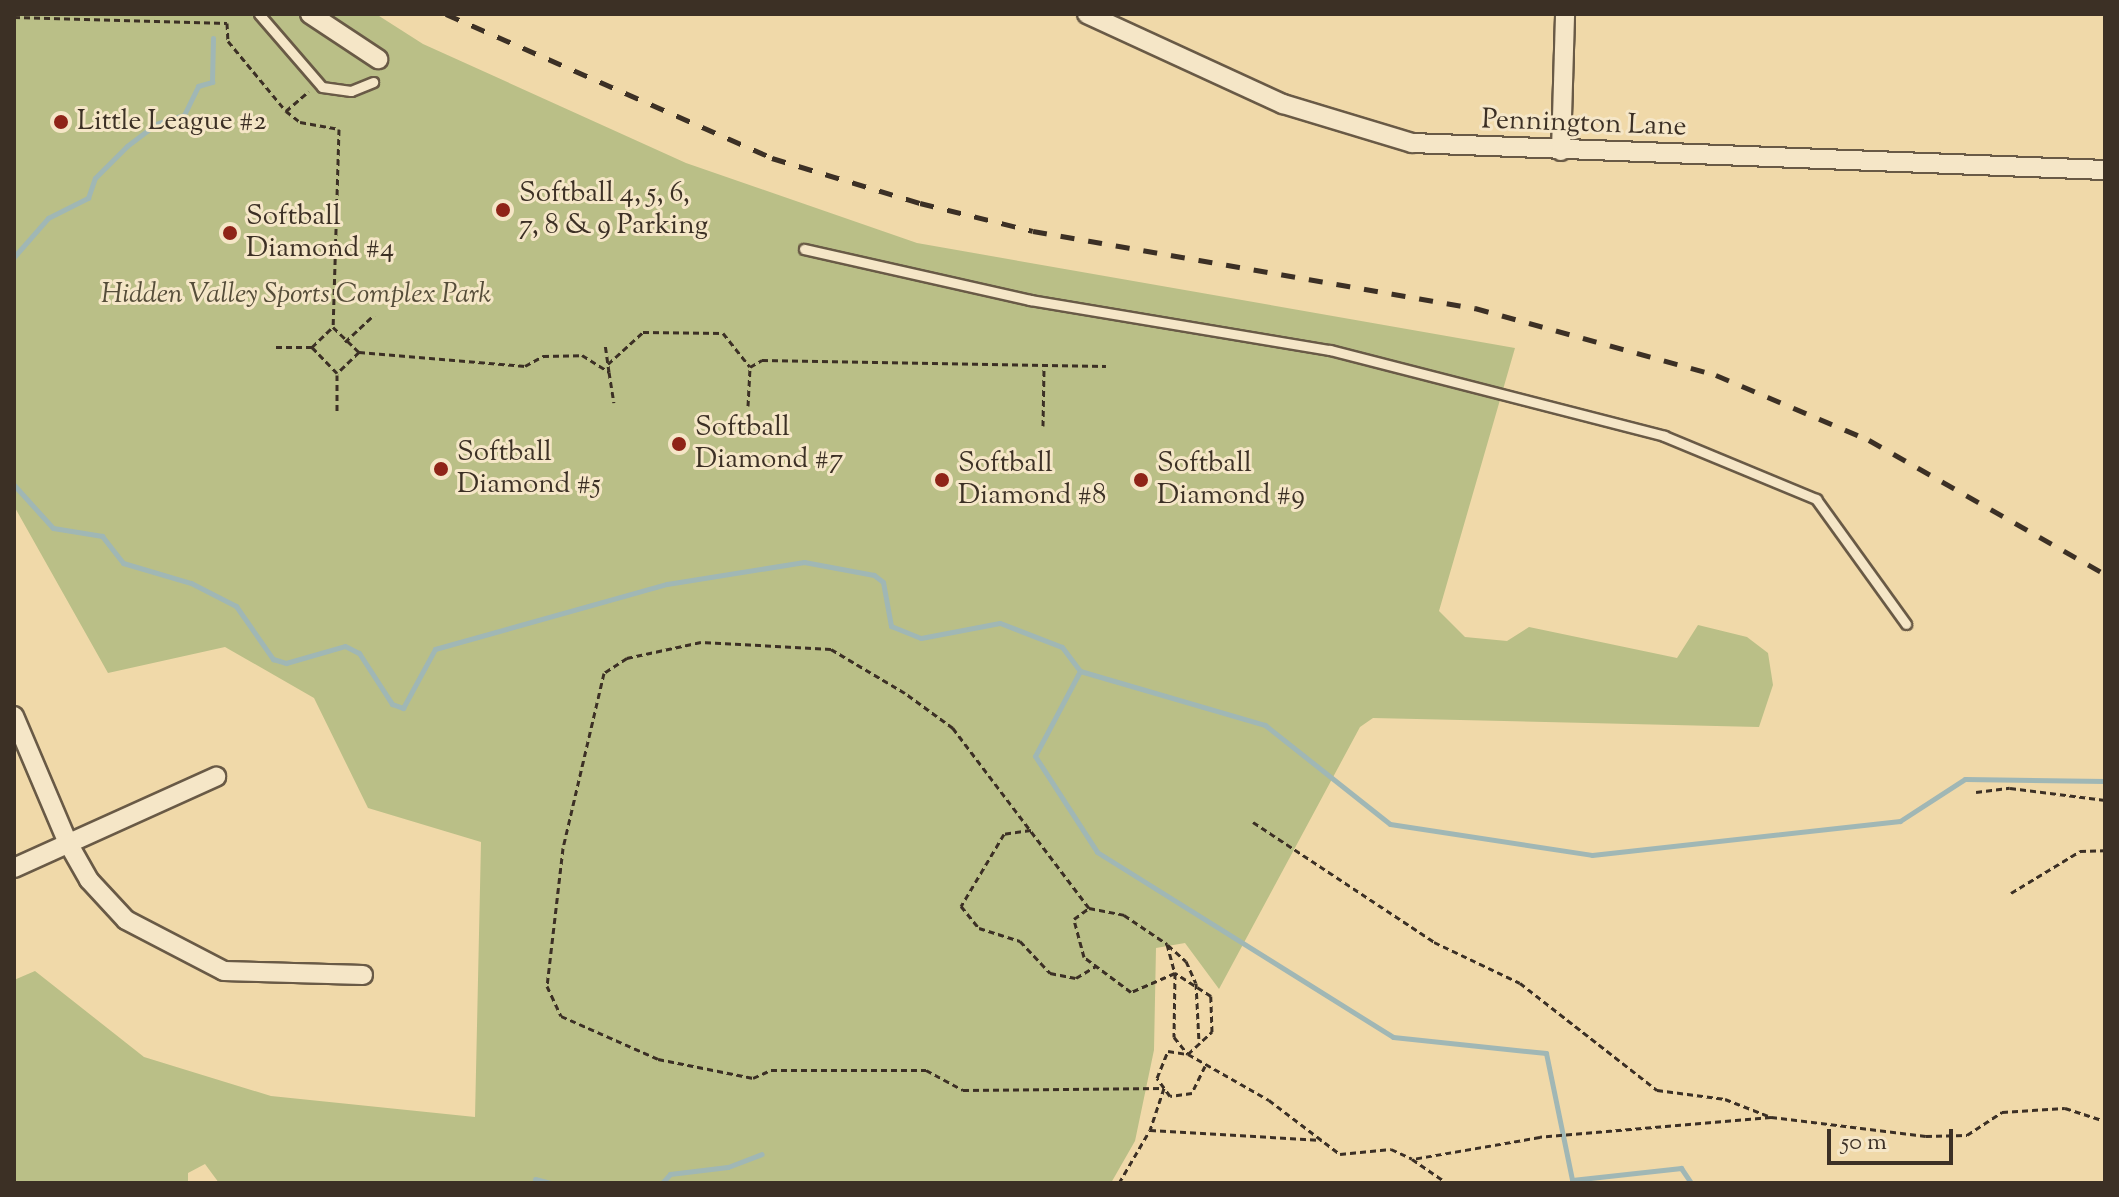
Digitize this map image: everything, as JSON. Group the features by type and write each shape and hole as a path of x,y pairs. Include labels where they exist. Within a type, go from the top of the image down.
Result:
{"street":[{"path":"310,14 378,59"},
{"name":"Pennington Lane","path":"1087,14 1283,104 1368,132 1452,147 2105,170"},
{"path":"1561,151 1565,14"},
{"path":"14,716 68,843 89,880 126,920 196,962 250,973 363,975"},
{"path":"14,868 216,777"}],"lane":[{"path":"259,14 322,87 351,91 373,82"},
{"path":"804,249 1030,300 1330,350 1664,436 1816,499 1906,624"}],"path":[{"path":"14,17 227,23 228,41 286,111 300,122 339,129 333,327 345,342 359,352 525,366 543,356 582,355 609,372"},
{"path":"286,111 310,91 301,81"},
{"path":"345,342 374,315"},
{"path":"276,347 312,347 333,327"},
{"path":"608,364 643,332 723,333 750,367 748,406"},
{"path":"605,344 614,403"},
{"path":"312,347 337,373 337,411"},
{"path":"337,373 359,352"},
{"path":"750,367 762,360 1106,366"},
{"path":"1043,426 1044,365"},
{"path":"1164,1088 963,1090 926,1070 771,1070 753,1078 658,1059 561,1016 547,986 563,848 604,673 627,658 701,642 831,649 953,728 1089,908 1124,915 1186,961 1196,983 1199,1043"},
{"path":"1976,792 2010,788 2105,800"},
{"path":"1253,822 1434,942 1520,983 1657,1090 1725,1099 1771,1117"},
{"path":"1031,830 1004,834 961,906 979,928 1020,941 1050,973 1076,978 1097,965"},
{"path":"2011,893 2080,851 2105,850"},
{"path":"1089,908 1074,919 1084,957 1131,992 1175,973 1196,983 1211,996 1212,1032 1188,1054"},
{"path":"1167,944 1175,973 1174,1037 1188,1054 1340,1154 1391,1149 1447,1183"},
{"path":"1188,1054 1168,1051 1157,1078 1170,1096 1192,1093 1205,1066"},
{"path":"1119,1183 1150,1130 1164,1088"},
{"path":"1412,1159 1540,1137 1771,1117 1926,1136 1967,1135 2002,1112 2065,1108 2105,1121"},
{"path":"1150,1130 1322,1140"}],"green space":[{"name":"Hidden Valley Sports Complex Park","path":"14,14 376,14 423,44 686,163 917,243 1515,348 1439,611 1465,637 1507,641 1529,627 1677,658 1698,625 1747,637 1768,653 1773,685 1759,727 1373,718 1360,727 1219,989 1185,943 1156,948 1154,1050 1135,1141 1111,1183 219,1183 205,1164 188,1173 188,1183 14,1183 14,980 35,971 144,1057 271,1096 475,1117 481,842 368,808 314,698 225,647 108,673 14,506"}],"waterway":[{"path":"14,257 48,218 88,198 95,178 127,146 156,124 184,115 198,86 212,82 213,38"},
{"path":"14,485 53,528 102,536 123,563 191,583 236,606 273,659 286,663 345,646 359,653 392,704 403,708 435,649 667,584 804,562 874,575 883,582 891,626 921,638 1000,623 1062,647 1080,671 1035,756 1097,852 1393,1037 1546,1053 1572,1180 1681,1168 1691,1183"},
{"path":"1080,671 1265,725 1390,824 1592,855 1900,821 1965,779 2105,781"},
{"path":"662,1183 670,1174 728,1167 762,1154"},
{"path":"535,1179 551,1183"}],"railway":[{"path":"446,14 772,158 920,203 1033,231 1475,308 1716,375 1869,440 2105,574"}],"place":[{"name":"Little League #2","path":"61,122"},
{"name":"Softball 4, 5, 6, 7, 8 & 9 Parking","path":"503,210"},
{"name":"Softball Diamond #4","path":"230,233"},
{"name":"Softball Diamond #7","path":"679,444"},
{"name":"Softball Diamond #5","path":"441,469"},
{"name":"Softball Diamond #8","path":"942,480"},
{"name":"Softball Diamond #9","path":"1141,480"}]}
